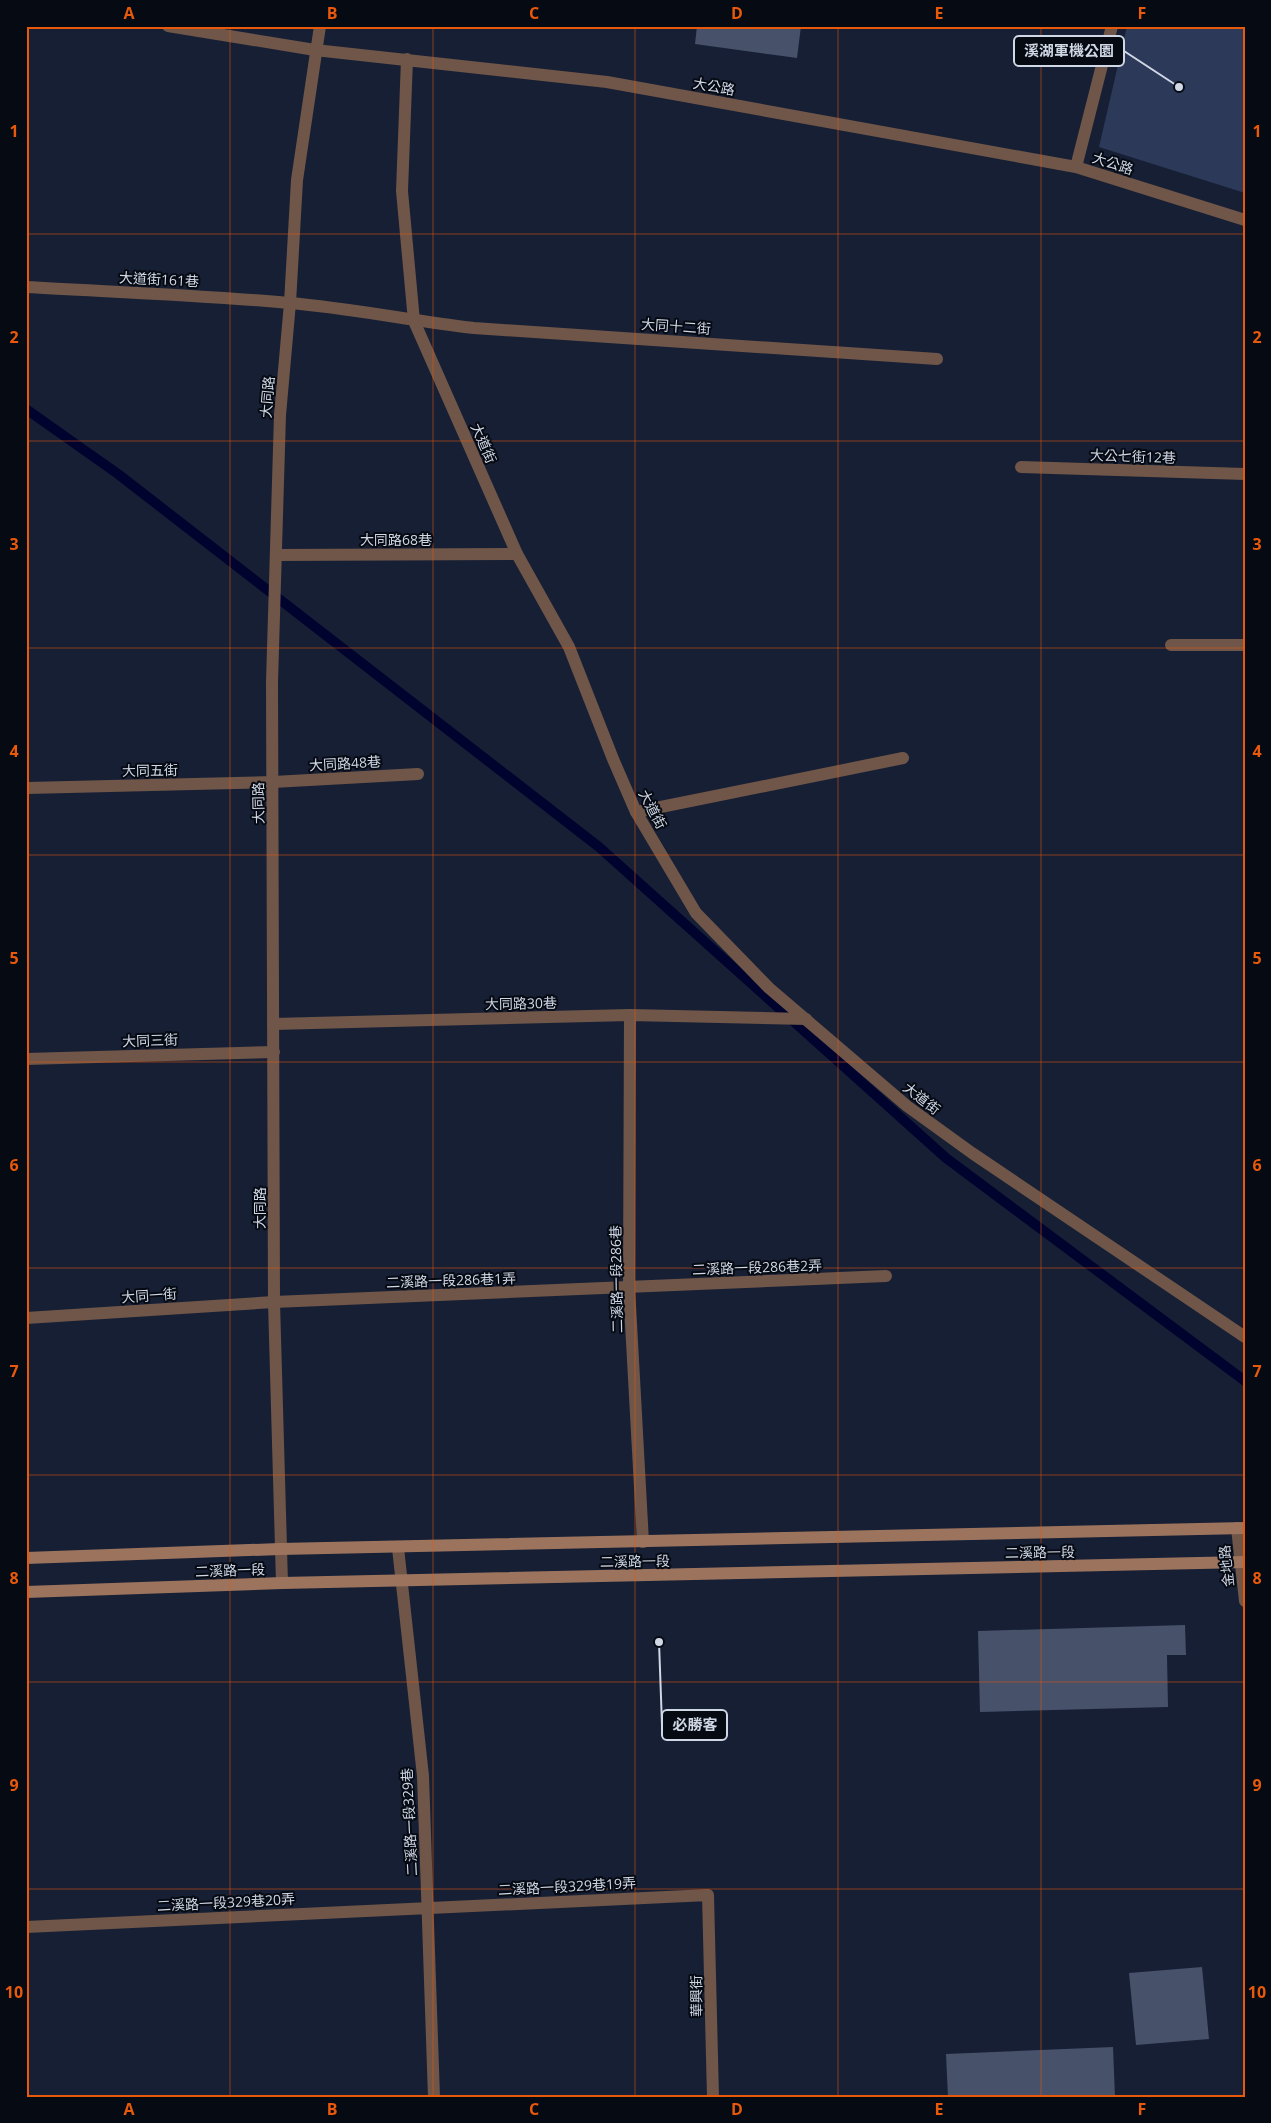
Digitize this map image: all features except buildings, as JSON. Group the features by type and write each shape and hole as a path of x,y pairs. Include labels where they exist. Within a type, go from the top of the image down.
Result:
{"main road":[{"name":"二溪路一段","path":"26,1558 280,1549 398,1548 1241,1528"},
{"name":"二溪路一段","path":"26,1592 282,1583 1243,1562"}],"street":[{"name":"大公路","path":"168,26 316,50 607,82 1076,167 1245,220"},
{"name":"大同路","path":"282,1583 274,1302 272,682 280,415 290,303 297,180 320,26"},
{"path":"1076,167 1112,26"},
{"name":"大道街","path":"407,59 402,191 414,321 517,554 569,647 636,812 696,913 769,988 914,1112 1245,1337"},
{"name":"大道街161巷","path":"26,287 290,303 360,311 414,321"},
{"name":"大同十二街","path":"414,321 474,328 937,358"},
{"name":"大公七街12巷","path":"1020,467 1245,474"},
{"name":"大同路68巷","path":"276,555 517,554"},
{"path":"1172,644 1245,645"},
{"path":"636,812 903,758"},
{"name":"大同路48巷","path":"273,782 418,774"},
{"name":"大同五街","path":"27,788 273,782"},
{"name":"大同路30巷","path":"273,1024 630,1015 804,1019"},
{"name":"二溪路一段286巷","path":"630,1015 630,1287 643,1542"},
{"name":"大同三街","path":"26,1059 274,1052"},
{"name":"二溪路一段286巷2弄","path":"630,1287 886,1276"},
{"name":"二溪路一段286巷1弄","path":"274,1302 630,1287"},
{"name":"大同一街","path":"26,1318 274,1302"},
{"name":"金地路","path":"1241,1528 1245,1601"},
{"name":"二溪路一段329巷","path":"398,1548 423,1776 434,2097"},
{"name":"二溪路一段329巷19弄","path":"428,1907 708,1895"},
{"name":"華興街","path":"708,1895 713,2097"},
{"name":"二溪路一段329巷20弄","path":"26,1927 428,1907"}],"shaded area":[{"path":"1127,26 1245,26 1245,193 1099,147"}],"waterway":[{"path":"26,409 118,474 599,847 946,1158 1245,1381"}],"place":[{"name":"溪湖軍機公園","path":"1179,87"},
{"name":"必勝客","path":"659,1642"}]}
